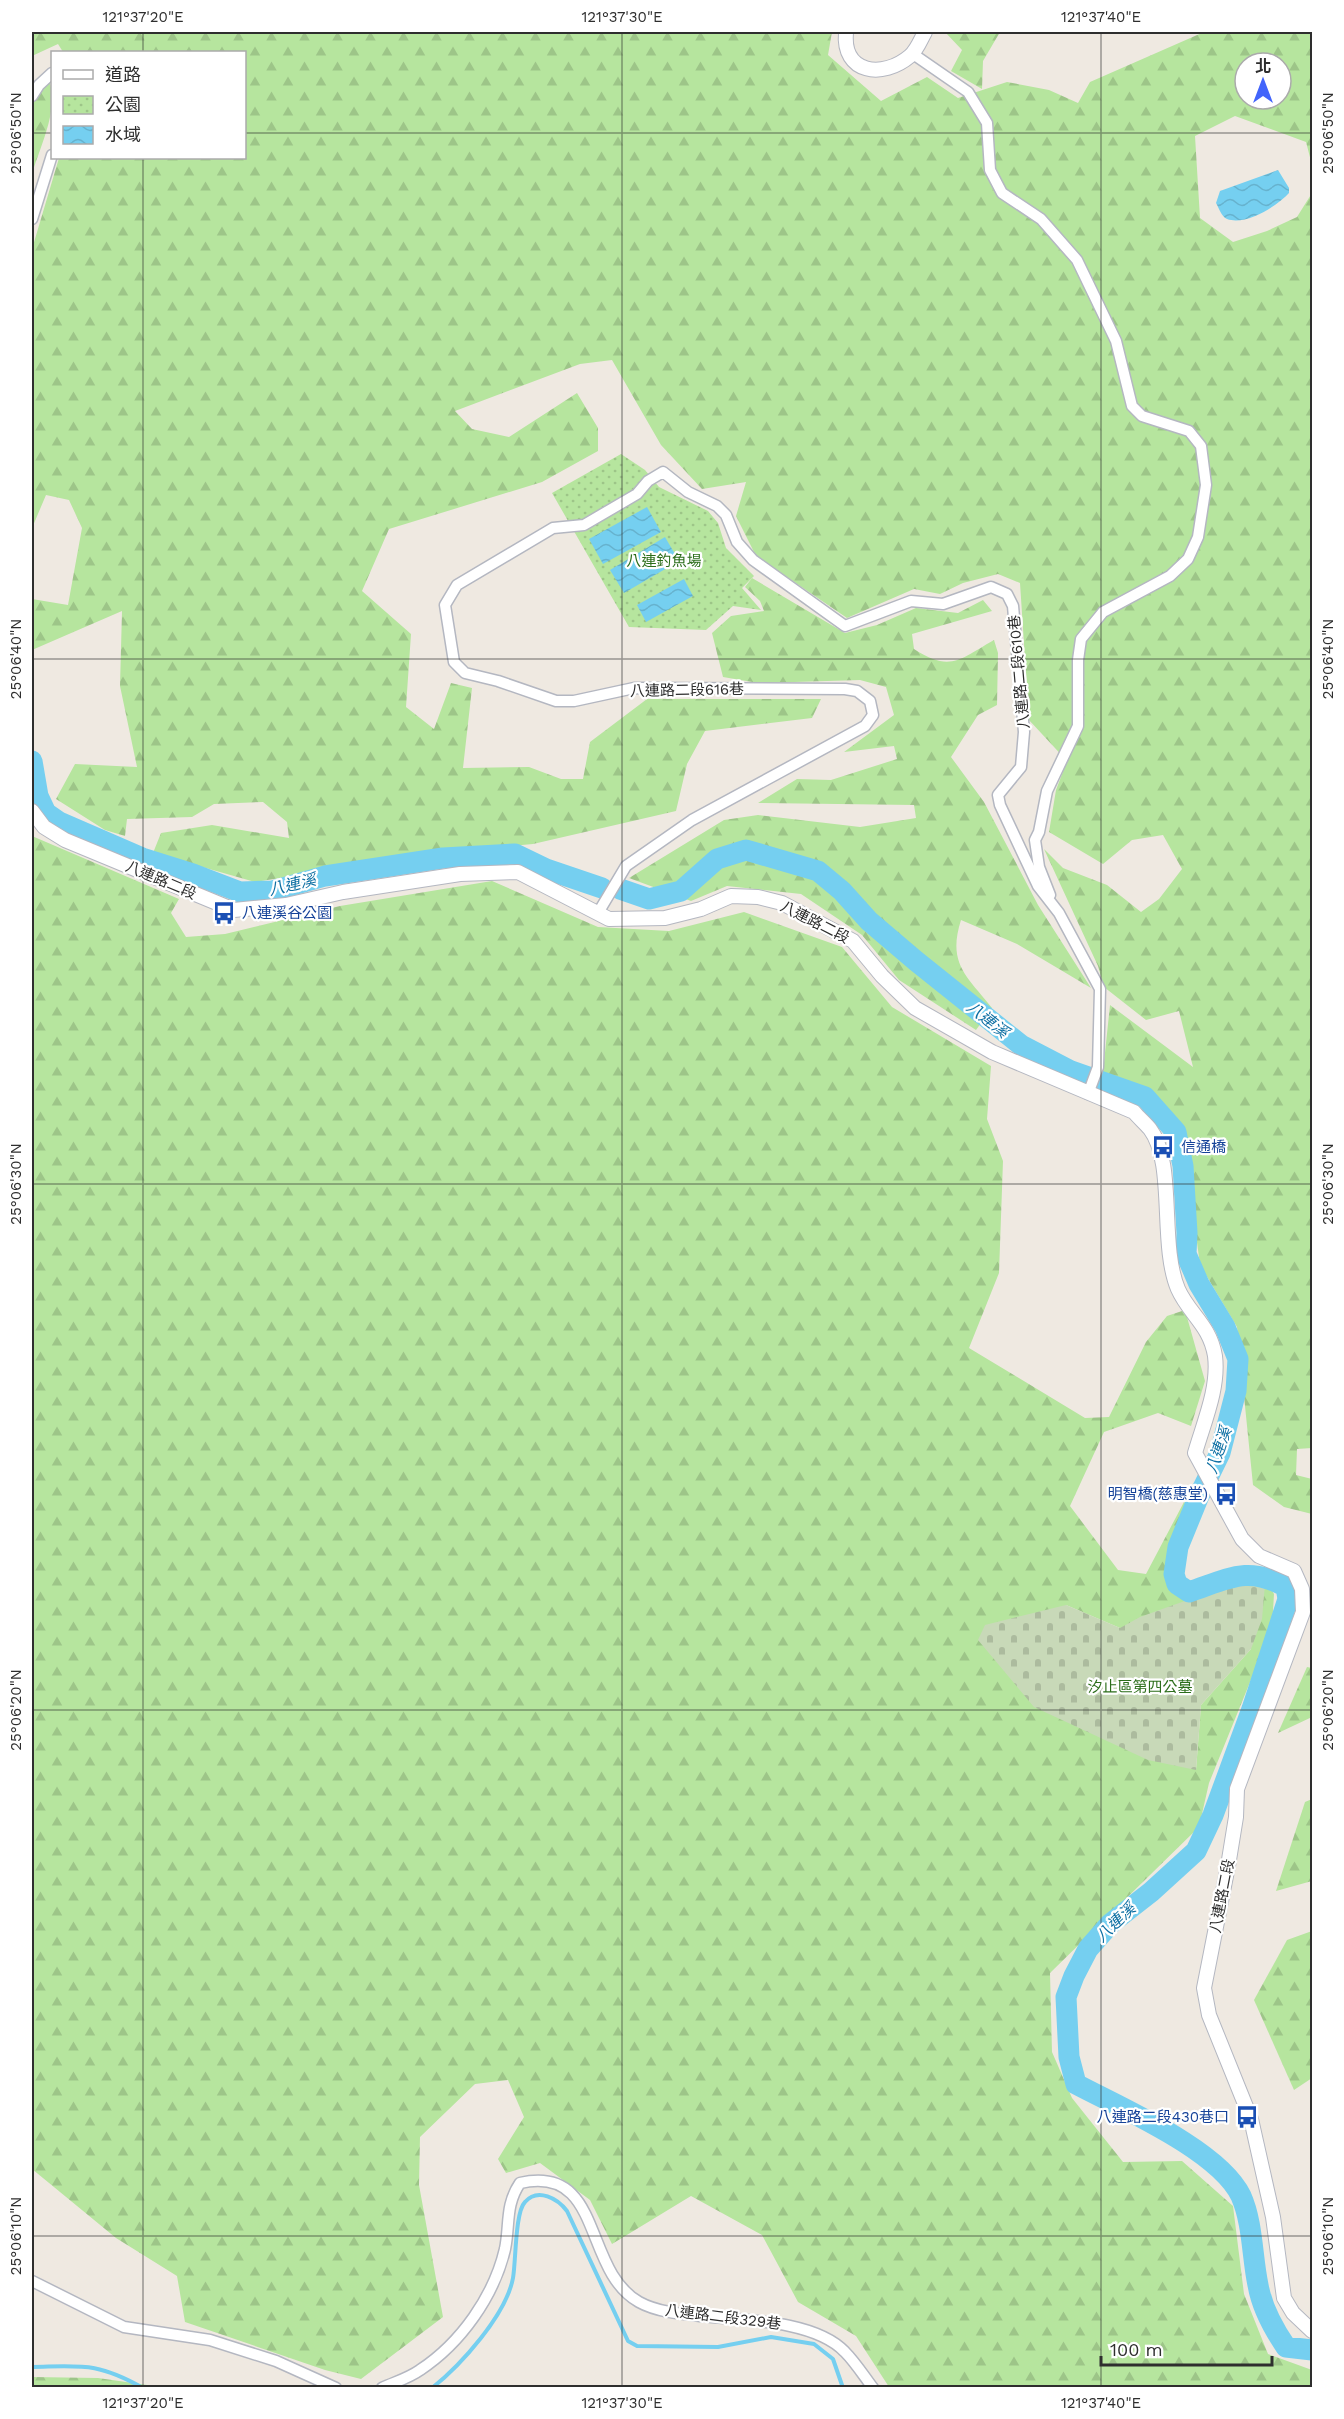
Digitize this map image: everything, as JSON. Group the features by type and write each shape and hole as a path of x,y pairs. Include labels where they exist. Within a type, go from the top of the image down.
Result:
{"street":[{"path":"846,32 844,44 855,64 874,72 895,66 913,54 925,32"},
{"name":"八連路二段610巷","path":"913,54 968,92 987,123 990,170 1002,193 1041,219 1077,260 1116,341 1131,406 1142,416 1189,431 1201,446 1206,484 1198,537 1188,559 1170,576 1102,612 1081,639 1078,660 1078,726 1047,791 1039,832 1035,840 1039,867 1056,909 1100,989 1098,1067 1090,1091"},
{"path":"32,96 39,85 51,74"},
{"path":"32,219 51,158"},
{"name":"八連路二段610巷","path":"648,481 663,472 688,492 717,506 726,515 737,542 753,560 845,626 911,601 944,604 991,587 1007,594 1013,606 1024,732 1021,767 998,795 1000,805 1038,886 1056,909"},
{"name":"八連路二段616巷","path":"598,913 626,866 692,820 865,726 873,715 870,701 857,691 845,689 634,688 574,701 555,700 498,681 465,673 454,662 444,605 458,585 553,528 584,525 637,494 648,481"},
{"name":"八連路二段","path":"32,811 44,827 65,840 234,910 286,905 343,892 460,874 518,872 609,919 665,918 701,909 731,896 758,897 782,903 853,940 882,976 915,1008 992,1052 1090,1091 1134,1112 1151,1130 1159,1148 1166,1193 1166,1233 1178,1289 1203,1323 1215,1357 1215,1385 1195,1453 1242,1539 1259,1556 1294,1571 1302,1589 1303,1612 1237,1789 1236,1817 1228,1866 1204,1988 1209,2015 1251,2119 1273,2217 1284,2298 1293,2313 1312,2331"},
{"name":"八連路二段329巷","path":"382,2388 420,2371 451,2344 490,2294 500,2269 506,2242 511,2196 520,2183 539,2179 556,2182 573,2193 597,2246 618,2283 632,2298 646,2306 685,2314 785,2324 824,2338 843,2350 873,2388"},
{"path":"32,2281 124,2327 210,2340 276,2361 336,2388"}],"green space":[{"path":"32,32 832,32 828,55 881,101 927,77 958,98 1007,82 1049,90 1078,103 1090,82 1204,32 1312,32 1312,165 1306,142 1235,116 1195,136 1200,218 1233,242 1267,231 1297,217 1312,193 1312,1448 1297,1449 1296,1475 1312,1479 1312,1514 1284,1507 1253,1485 1237,1327 1200,1265 1185,1152 1153,1091 1103,1072 1110,1005 1193,1067 1179,1011 1146,1020 1104,987 1098,966 1044,849 1063,868 1107,885 1141,912 1159,899 1182,869 1163,835 1132,840 1103,864 1049,832 1056,790 1067,761 1029,720 1020,583 998,574 963,583 940,594 914,589 847,618 756,556 736,516 746,482 702,489 661,445 612,360 580,364 455,411 472,429 509,437 577,393 598,428 598,451 542,482 389,529 362,591 411,634 406,707 434,729 451,683 472,688 463,768 529,767 561,779 583,779 590,742 647,699 821,699 812,718 705,731 687,764 676,811 533,844 444,852 255,882 153,853 161,833 212,825 289,838 287,822 263,802 214,804 192,817 127,819 125,836 105,830 56,799 75,764 137,767 120,686 122,611 32,650 32,599 68,605 82,528 69,500 46,495 32,528 32,249 59,159 246,159 246,51 62,51 58,44 32,56"},
{"path":"945,32 1000,32 983,61 982,89 951,71 962,50"},
{"path":"46,75 51,86 51,111 32,174 32,107"},
{"name":"八連釣魚場","path":"621,454 645,470 659,487 708,511 718,523 726,548 754,576 742,588 761,610 733,606 706,630 629,627 552,493"},
{"path":"752,578 845,633 877,625 916,608 958,613 983,600 992,611 912,634 914,649 937,660 947,662 964,658 994,640 998,653 997,705 978,715 951,757 984,802 1038,905 1091,988 1017,944 961,920 956,948 958,959 968,978 992,1008 976,1030 899,980 862,935 801,894 727,886 691,901 629,878 724,820 758,815 860,827 916,818 914,805 758,803 797,779 831,780 897,759 894,746 844,752 894,715 886,687 860,680 758,683 723,677 712,633 731,616 764,611 760,601 745,587"},
{"path":"32,836 179,899 171,913 186,937 225,934 340,906 492,881 598,927 669,931 744,912 842,947 892,1007 991,1066 987,1119 1003,1161 999,1273 969,1348 1085,1418 1109,1417 1146,1342 1167,1316 1185,1310 1205,1381 1191,1426 1158,1413 1104,1432 1070,1506 1118,1570 1146,1574 1184,1502 1188,1506 1165,1573 1171,1590 1195,1590 1246,1572 1264,1577 1274,1594 1272,1628 1209,1783 1199,1827 1050,1973 1052,2052 1072,2098 1123,2162 1182,2161 1233,2206 1244,2294 1268,2354 1312,2370 1312,2387 889,2387 856,2336 798,2302 762,2235 691,2196 612,2244 590,2200 540,2163 506,2173 498,2159 524,2117 508,2080 475,2084 420,2137 419,2185 443,2317 361,2379 325,2370 185,2322 177,2276 116,2238 32,2169","holes":["1066,1605 1120,1628 1251,1649 1201,1705 1196,1770"]},
{"name":"汐止區第四公墓","path":"1252,1577 1265,1584 1262,1619 1251,1649 1201,1705 1196,1770 1148,1760 1034,1707 978,1640 985,1625 1066,1605 1120,1628 1140,1617"},
{"path":"1307,1667 1312,1668 1312,1717 1278,1733"},
{"path":"1312,1799 1312,1881 1276,1891 1305,1802"},
{"path":"1312,1931 1312,2078 1294,2090 1254,2000 1287,1940"},
{"path":"32,2377 98,2378 161,2387 32,2387"}],"water":[{"path":"1278,170 1289,188 1289,193 1284,198 1269,209 1243,220 1227,219 1223,216 1216,203 1220,191"},
{"path":"647,507 661,532 603,564 589,539"},
{"path":"665,537 679,561 624,593 610,570"},
{"path":"684,579 693,596 646,622 637,605"}],"waterway":[{"name":"八連溪","path":"32,761 38,796 46,813 59,822 142,858 240,892 272,891 325,876 443,858 515,854 546,869 602,888"},
{"name":"八連溪","path":"620,889 649,899 681,891 717,859 746,850 818,871 842,891 869,921 1021,1045 1071,1071 1145,1097 1176,1132 1183,1166 1186,1254 1199,1284 1225,1327 1238,1359 1236,1391 1220,1453 1178,1547 1174,1574 1177,1584 1189,1592 1238,1576 1260,1577 1273,1580 1286,1587 1288,1599 1252,1709 1213,1815 1196,1851 1151,1892 1110,1924 1088,1949 1074,1976 1066,1997 1069,2057 1076,2084 1167,2132 1212,2162 1229,2179 1245,2206 1258,2285 1269,2317 1286,2347 1312,2350"},
{"path":"432,2388 469,2353 501,2308 513,2278 519,2216 525,2202 536,2195 548,2196 567,2211 628,2341 637,2346 718,2347 771,2337 814,2344 833,2359 843,2388"},
{"path":"32,2367 89,2367 113,2374 143,2388"}],"place":[{"name":"八連溪谷公園","path":"224,913"},
{"name":"信通橋","path":"1163,1147"},
{"name":"明智橋(慈惠堂)","path":"1226,1494"},
{"name":"八連路二段430巷口","path":"1247,2117"}]}
